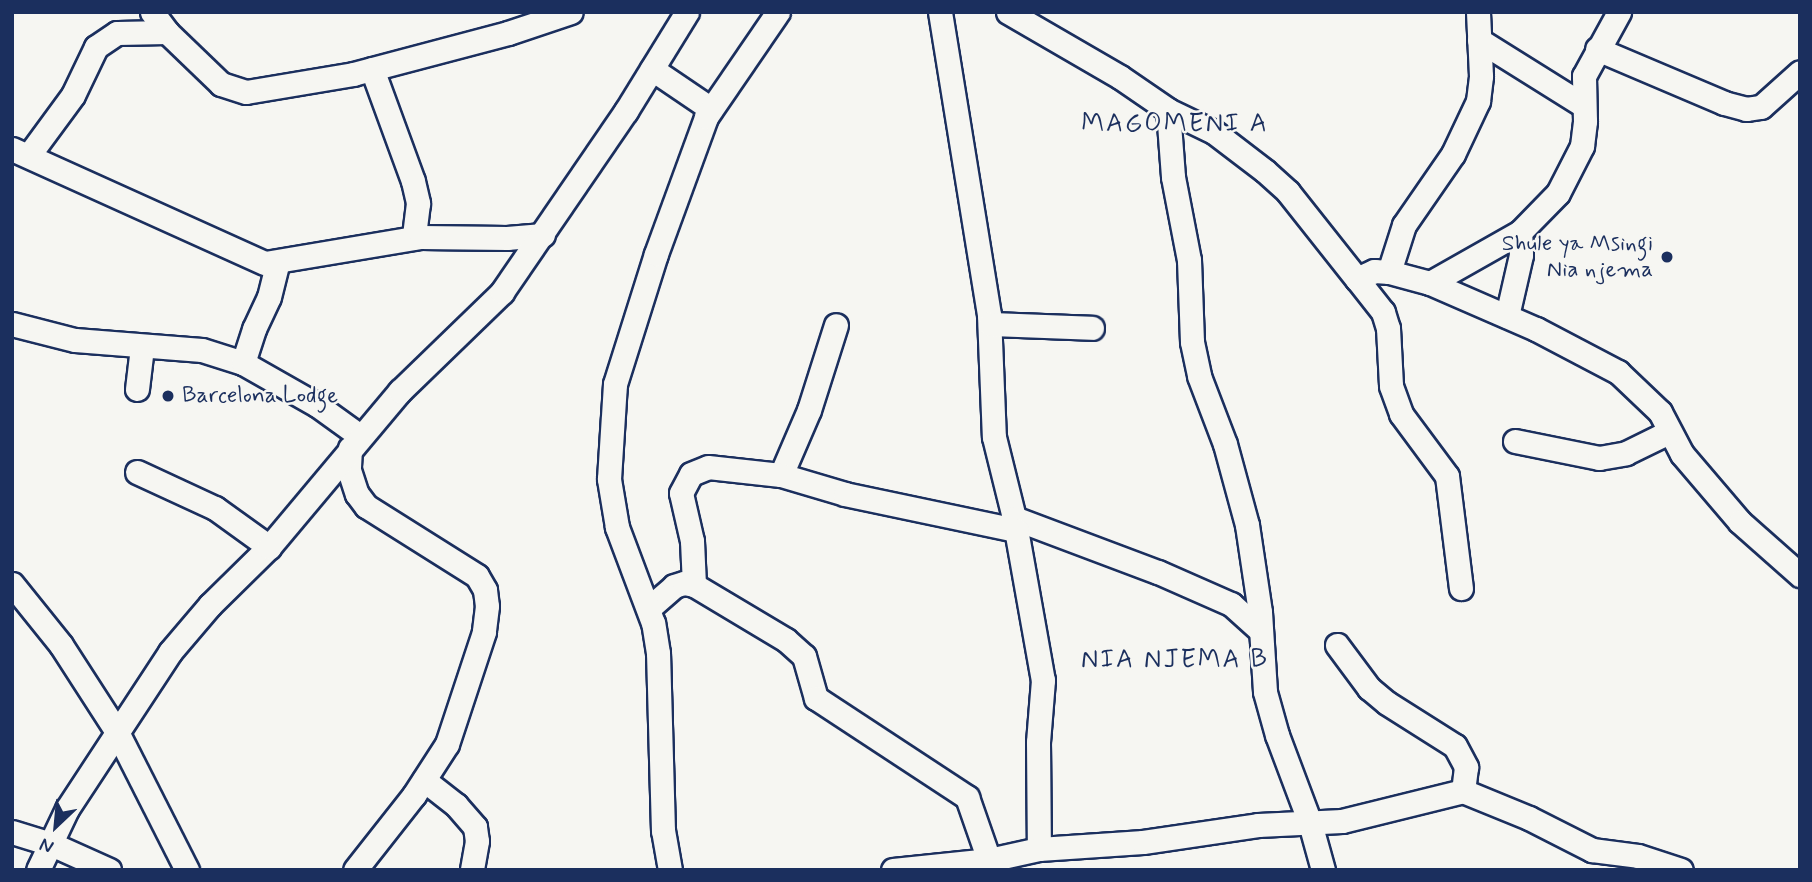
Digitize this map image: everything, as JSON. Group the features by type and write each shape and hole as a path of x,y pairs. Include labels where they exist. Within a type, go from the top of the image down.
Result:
{"street":[{"path":"152,12 167,32 222,84 246,92 372,69 508,33 572,12"},
{"path":"38,870 49,843 117,732 190,627 269,547 400,391 502,292 543,235 687,12"},
{"path":"670,870 663,831 658,653 649,608 617,527 612,506 609,479 615,384 667,221 711,109 778,12"},
{"path":"940,12 990,324 994,437 1015,524 1044,680 1038,742 1039,849"},
{"path":"1008,12 1109,71 1168,110 1214,132 1265,171 1288,192 1383,312 1388,328 1391,386 1401,414 1447,476 1461,587"},
{"path":"1388,272 1404,225 1453,154 1478,101 1481,76 1478,12"},
{"path":"1430,283 1520,232 1558,193 1572,171 1582,146 1585,121 1584,76 1619,12"},
{"path":"167,32 117,33 96,47 73,95 21,152 265,263 277,264 414,238 543,235"},
{"path":"1479,40 1583,105"},
{"path":"1597,49 1724,103 1746,108 1761,107 1800,72"},
{"path":"372,69 413,181 418,203 414,238"},
{"path":"652,69 711,109"},
{"path":"1168,110 1173,177 1189,260 1192,342 1199,376 1226,444 1247,525 1261,631 1265,692 1277,735 1310,823 1323,870"},
{"path":"1507,316 1521,255 1520,232"},
{"path":"243,363 254,329 269,298 277,264"},
{"path":"1357,279 1374,271 1430,283 1507,316 1618,372 1660,412 1682,454 1740,522 1800,575"},
{"path":"12,324 75,340 202,350 243,363 317,405 355,442"},
{"path":"990,324 1092,328"},
{"path":"781,475 809,410 836,326"},
{"path":"137,389 142,347"},
{"path":"1515,441 1599,458 1626,453 1670,432"},
{"path":"355,442 349,470 366,506 477,576 485,590 484,632 457,721 447,744 424,780 355,870"},
{"path":"694,585 692,541 681,493 686,481 699,469 708,467 781,475 845,494 1015,524 1158,572 1231,604 1261,631"},
{"path":"137,472 215,508 269,547"},
{"path":"649,608 674,586 684,583 694,585 798,650 807,664 816,698 967,797 989,860"},
{"path":"12,584 61,645 117,732 187,870"},
{"path":"1337,645 1369,688 1387,703 1455,746 1466,767 1463,791"},
{"path":"424,780 456,805 475,828 477,841 472,870"},
{"path":"894,870 989,860 1039,849 1143,842 1258,825 1364,818 1463,791 1528,818 1586,848 1601,853 1638,856 1681,870"},
{"path":"12,832 49,843 109,870"}],"place":[{"name":"Shule ya Msingi Nia njema","path":"1667,257"},
{"name":"Barcelona Lodge","path":"168,396"}],"district":[{"name":"MAGOMENI A","path":"1175,125"},
{"name":"NIA NJEMA B","path":"1175,661"}]}
